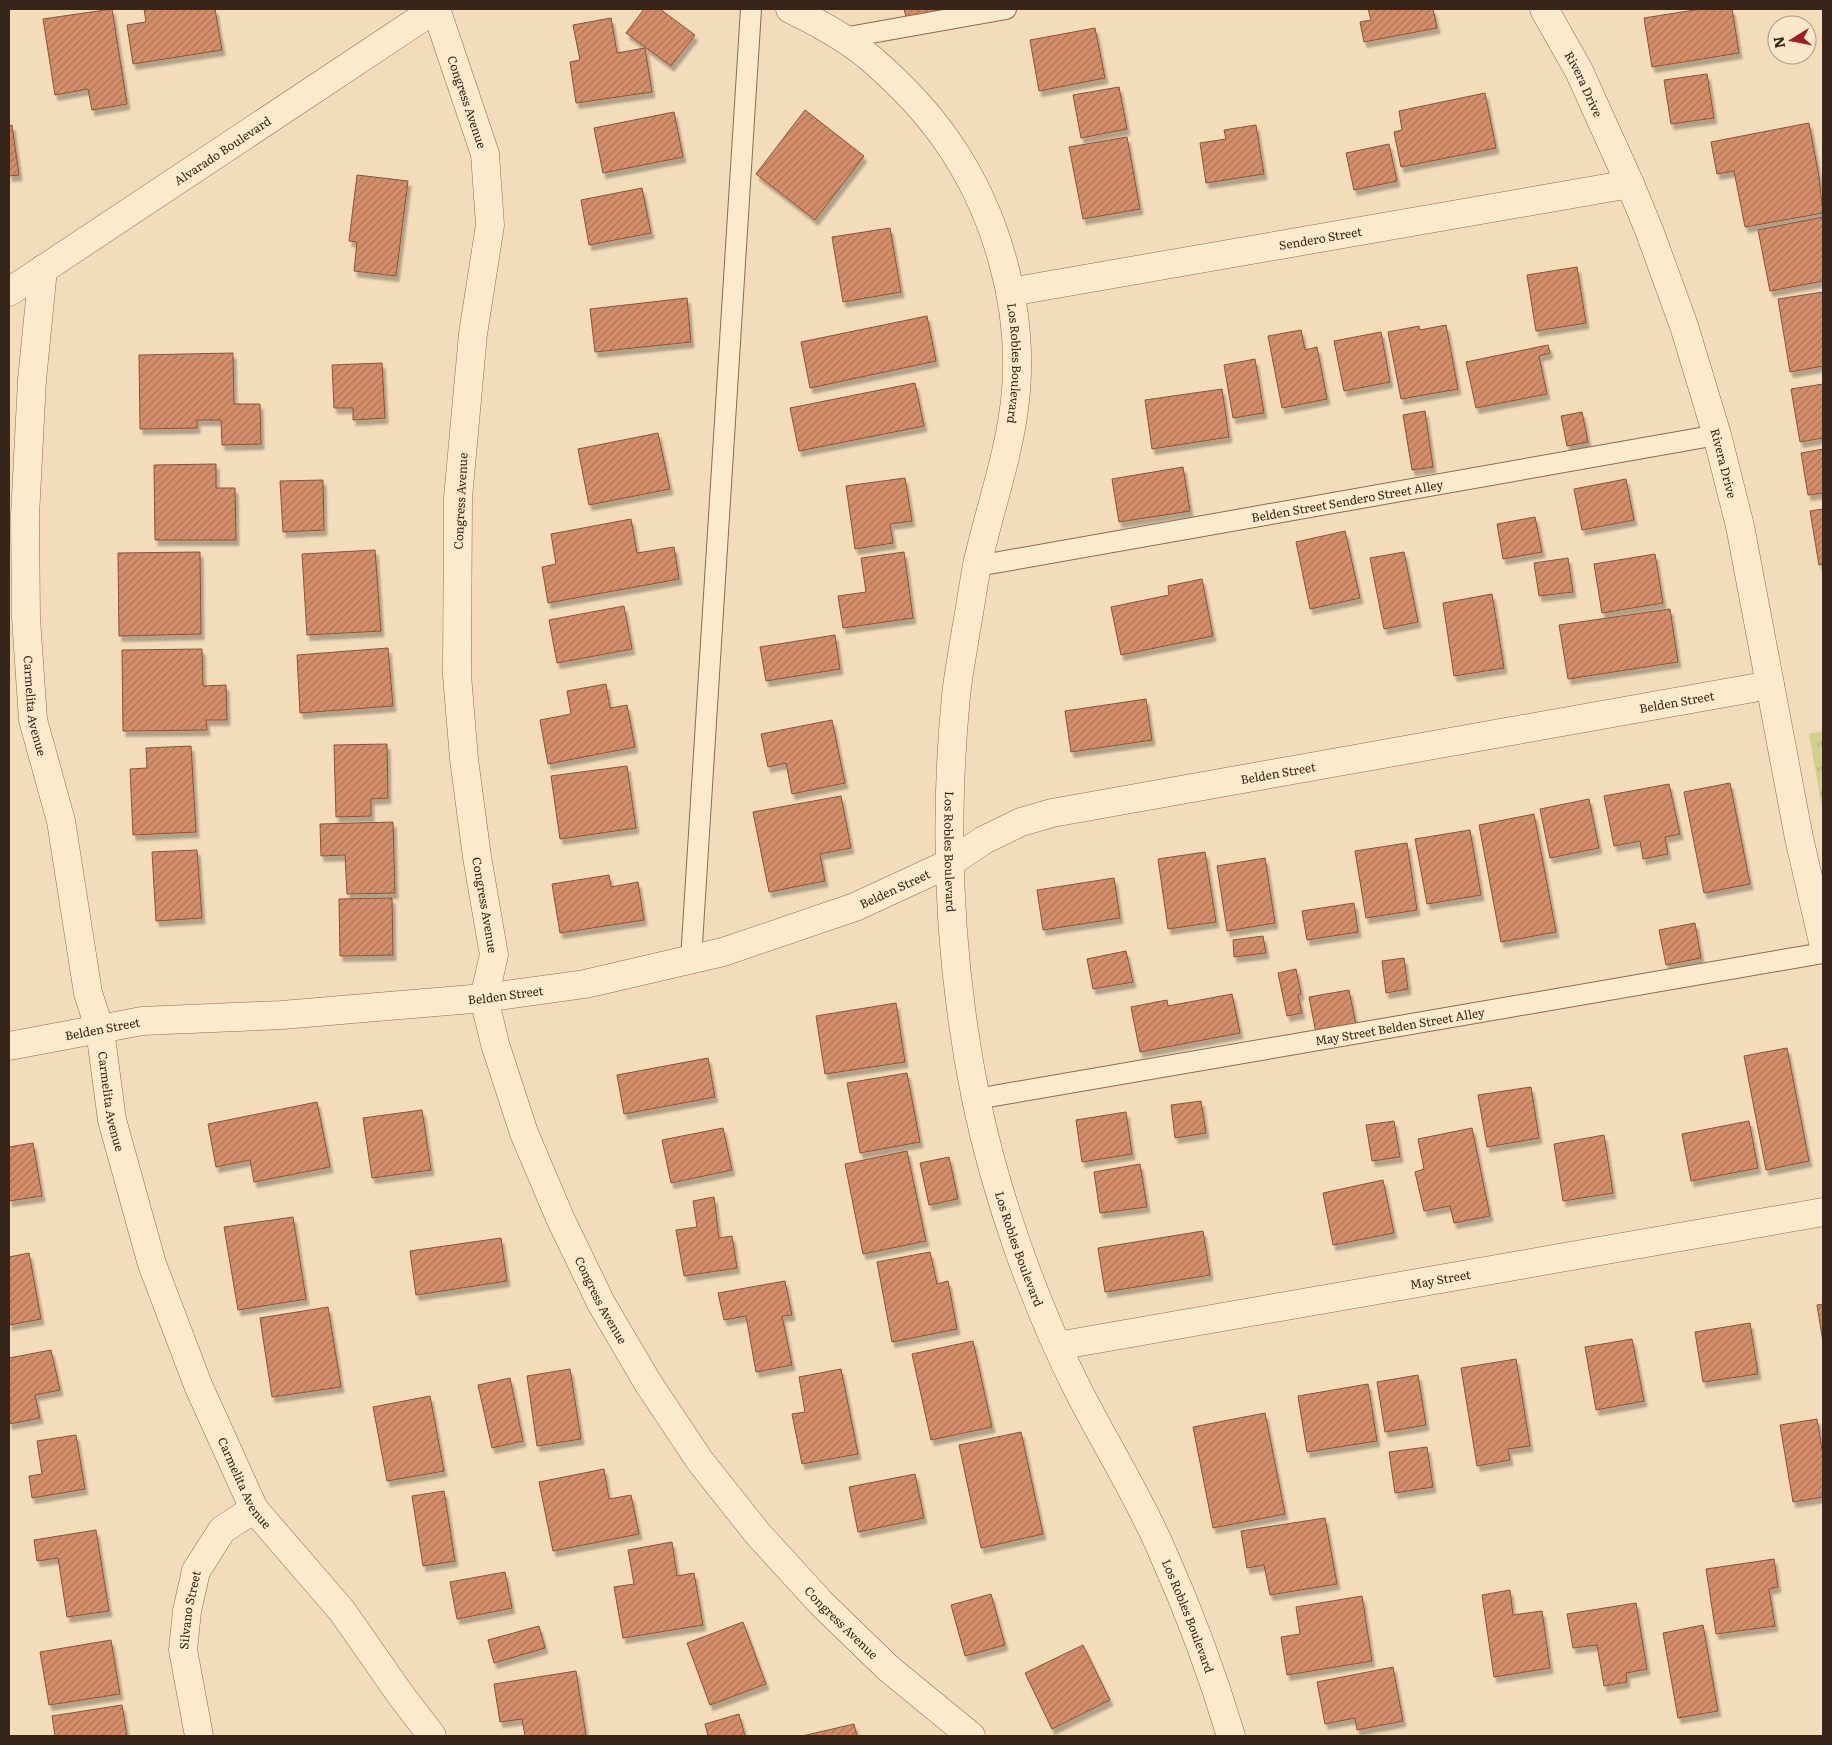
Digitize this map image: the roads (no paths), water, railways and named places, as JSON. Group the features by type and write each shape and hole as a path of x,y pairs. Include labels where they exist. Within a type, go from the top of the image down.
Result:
{"street":[{"name":"Alvarado Boulevard","path":"9,292 435,9"},
{"name":"Congress Avenue","path":"435,9 485,154 490,225 472,334 458,507 457,675 464,759 477,858 494,955 484,998 495,1044 524,1133 560,1218 601,1303 648,1383 700,1461 758,1534 821,1603 888,1668 971,1736"},
{"name":"Los Robles Boulevard","path":"790,9 818,22 843,38 874,61 914,99 948,142 976,190 997,240 1010,292 1016,334 1016,389 1008,444 977,566 956,690 949,778 948,864 956,974 976,1099 1002,1196 1027,1270 1057,1346 1078,1391 1161,1548 1210,1668 1231,1736"},
{"name":"Rivera Drive","path":"1544,9 1579,72 1649,230 1684,326 1717,435 1740,526 1799,838 1823,942"},
{"name":"Sendero Street","path":"1010,292 1630,184"},
{"name":"Carmelita Avenue","path":"43,269 32,380 25,516 26,618 33,720 61,821 88,993 100,1030 112,1120 152,1264 198,1385 254,1509 342,1611 432,1736"},
{"name":"Belden Street","path":"9,1046 142,1021 282,1015 484,998 585,984 723,952 855,907 948,864 984,840 1021,822 1052,813 1770,685"},
{"name":"May Street","path":"1057,1346 1823,1212"},
{"name":"Silvano Street","path":"199,1736 183,1650 187,1611 194,1579 196,1571 222,1530 254,1509"}],"lane":[{"path":"692,960 751,9"},
{"path":"843,38 1006,9"},
{"name":"Belden Street Sendero Street Alley","path":"977,566 1717,435"},
{"name":"May Street Belden Street Alley","path":"976,1099 1823,953"}]}
